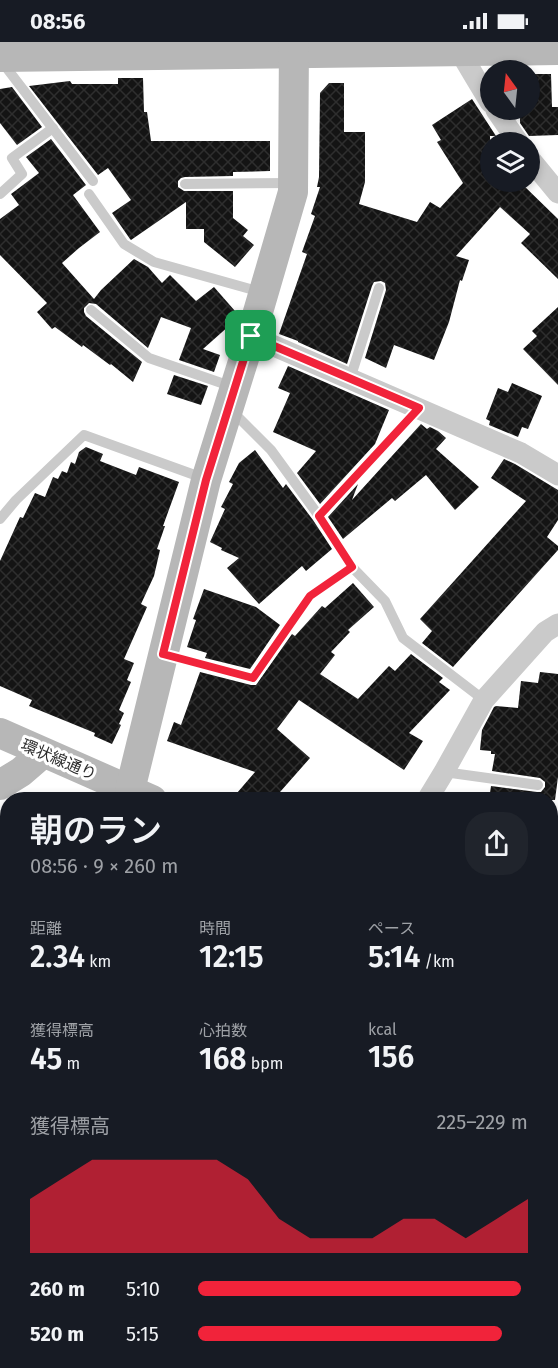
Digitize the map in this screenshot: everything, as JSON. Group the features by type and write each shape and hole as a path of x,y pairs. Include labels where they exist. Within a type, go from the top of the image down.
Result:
{"street":[{"path":"0,58 294,48 460,52 525,46 558,50"},
{"path":"137,792 163,654 206,480 293,192 294,48"},
{"path":"460,52 480,86"},
{"path":"540,172 558,194"},
{"path":"251,336 520,453 558,475"},
{"path":"432,792 484,700 544,632 558,624"},
{"name":"環状線通り","path":"0,733 127,792"},
{"path":"0,785 21,772 43,753"}],"lane":[{"path":"0,58 93,181"},
{"path":"0,194 22,174 12,158 52,128"},
{"path":"185,184 293,183"},
{"path":"89,194 124,244 153,262 264,293"},
{"path":"350,378 379,288"},
{"path":"91,310 149,358 232,398 319,516 352,567 384,600 403,638 484,700"},
{"path":"319,516 419,408"},
{"path":"0,519 16,500 84,435 206,480"},
{"path":"163,654 253,678 310,596 352,567"},
{"path":"444,772 538,785"}],"building":[{"path":"540,74 551,74 552,107 558,107 558,135 540,136 540,132 526,132 520,120 540,120"},
{"path":"118,78 143,78 144,112 147,112 151,141 270,141 270,171 233,172 233,176 185,177 178,181 178,187 184,191 233,191 233,218 248,230 243,236 254,245 235,267 204,242 204,229 186,229 186,202 131,240 112,213 131,200 108,168 98,175 29,86 70,81 72,84 118,84"},
{"path":"329,83 344,83 344,132 365,132 365,182 359,204 417,222 430,202 440,208 463,183 437,142 441,140 432,125 472,99 480,111 480,120 486,120 493,132 480,132 480,192 530,192 558,219 558,279 521,243 530,234 500,207 456,256 469,260 462,281 460,280 449,322 434,360 394,345 386,368 365,358 386,290 385,283 381,281 374,282 372,286 347,364 279,334 307,254 302,252 315,216 311,214 320,187 317,187 320,93"},
{"path":"12,87 42,127 17,145 0,123 0,89"},
{"path":"51,139 86,185 73,195 100,232 62,263 94,299 134,259 148,267 162,283 170,275 196,301 214,287 235,311 225,320 230,325 203,349 220,355 214,372 179,360 191,328 161,317 148,348 96,304 89,303 84,308 86,316 142,362 133,382 83,345 82,347 55,327 52,329 37,312 47,303 0,255 0,219 19,205 11,194 39,173 26,157"},
{"path":"558,307 558,385 523,349 537,336 532,331"},
{"path":"288,366 389,410 375,444 320,504 297,473 316,451 273,432 290,393 278,388"},
{"path":"174,375 208,386 201,405 167,394"},
{"path":"512,383 542,396 528,429 522,427 518,437 489,425 490,421 486,419 498,388 508,392"},
{"path":"421,424 427,429 430,427 438,431 446,438 436,449 479,487 455,510 426,475 395,501 392,498 343,539 328,517 358,484 352,500"},
{"path":"86,447 103,454 100,461 136,475 139,467 179,482 163,526 165,526 157,549 160,550 154,576 141,604 147,607 124,659 134,663 127,680 131,682 119,710 124,713 119,724 121,725 112,744 94,736 95,733 29,706 32,700 0,686 0,561 20,517 23,518 35,493 45,497 53,477 58,479 62,471 67,473 71,462 75,464 79,452"},
{"path":"255,450 283,488 286,484 332,549 306,571 302,566 259,604 227,568 239,558 210,542 225,509 221,507 233,484 229,482 239,463"},
{"path":"504,459 558,490 558,520 547,537 558,546 558,550 453,667 422,643 432,631 420,619 526,501 491,478"},
{"path":"353,583 374,607 348,630 350,632 331,652 335,655 320,674 358,699 389,666 395,671 411,654 443,678 439,682 450,690 409,733 423,741 404,770 299,700 277,729 310,758 280,792 238,792 255,772 167,741 174,722 181,725 200,672 256,685 292,634 295,636 322,606 325,608"},
{"path":"204,589 256,607 280,625 250,669 205,658 207,653 187,647 196,620 193,619"},
{"path":"540,672 558,674 556,792 541,792 545,787 545,782 540,778 492,771 495,754 491,754 491,751 480,750 482,730 494,707 518,708 521,681 538,683"},
{"path":"491,786 537,792 490,792"}],"route":[{"path":"251,336 419,408 319,516 352,567 310,596 253,678 163,654 206,480 251,336"}]}
